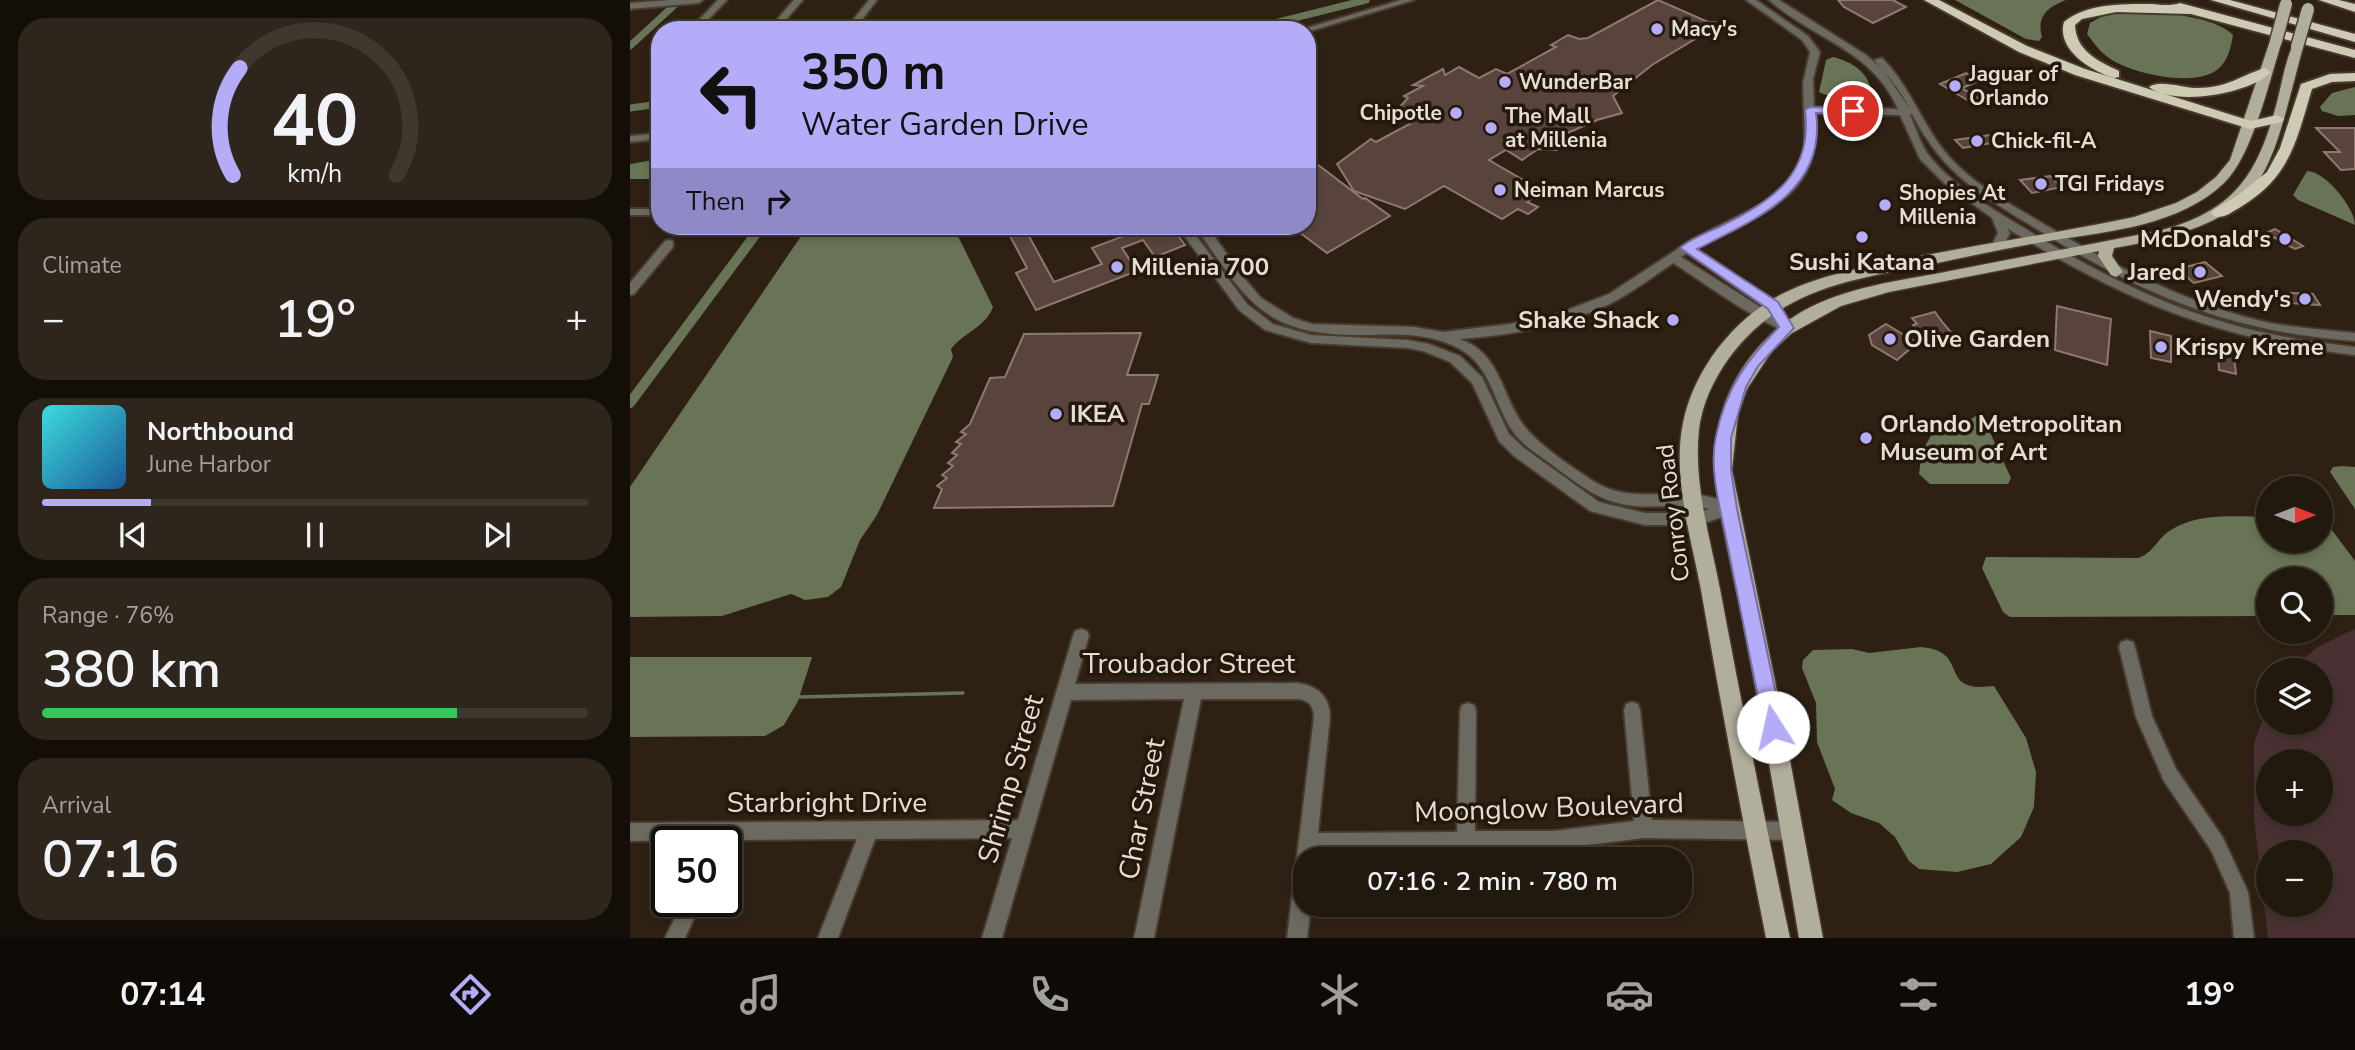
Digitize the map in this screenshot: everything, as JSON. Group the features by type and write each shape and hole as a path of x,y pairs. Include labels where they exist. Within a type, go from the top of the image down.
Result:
{"highway":[{"path":"1930,0 2023,48 2080,72 2250,125 2277,119"},
{"path":"2155,0 2191,5 2355,45"},
{"path":"2217,0 2355,38"},
{"path":"2240,0 2355,31"},
{"path":"2325,0 2355,8"},
{"path":"2335,0 2355,8"},
{"path":"2265,72 2243,86 2221,92 2165,89 2123,78 2104,69 2075,48 2068,35 2070,19 2096,5 2191,5 2355,54"},
{"path":"2218,214 2264,186 2281,165 2291,141 2306,87 2330,78 2355,77"}],"main road":[{"name":"Conroy Road","path":"1778,938 1729,697 1696,510 1691,425 1709,377 1740,332 1767,310 1827,282 1998,245 2149,218 2195,200 2227,176 2236,161 2250,125 2288,1"},
{"path":"1811,938 1766,689 1729,509 1723,449 1728,413 1739,386 1753,363 1787,328 1837,301 2169,232 2218,214 2236,201 2259,175 2277,119 2307,4"},
{"path":"2107,245 2105,256 2116,272"}],"street":[{"path":"631,2 699,0"},
{"path":"702,21 723,0"},
{"path":"780,21 799,0"},
{"path":"856,21 873,0"},
{"path":"1316,27 1410,0"},
{"path":"1440,335 1510,327 1564,316 1610,299 1687,248 1749,218 1787,190 1802,170 1810,152 1813,131 1808,80 1815,56 1812,45 1750,0"},
{"path":"1773,0 1863,57 1886,78 1924,157 1945,179 2034,239 2140,298 2207,323 2315,348 2355,351"},
{"path":"1787,0 1877,58 1903,85 1928,136 1956,170 2052,236 2116,272 2179,300 2240,319 2309,333 2355,337"},
{"path":"1810,105 1915,108"},
{"path":"630,139 651,137"},
{"path":"630,212 651,212"},
{"path":"1994,214 2004,233 1998,245"},
{"path":"1190,235 1243,307 1269,327 1311,339 1408,344 1455,359 1477,380 1504,437 1576,496 1595,507 1630,516 1729,509"},
{"path":"1208,235 1254,297 1277,315 1323,329 1406,329 1440,335 1469,348 1495,375 1509,413 1526,437 1590,486 1603,493 1631,500 1696,510"},
{"path":"630,291 668,244"},
{"path":"1687,248 1787,328"},
{"path":"1674,257 1767,310"},
{"path":"1455,359 1486,336 1510,327"},
{"name":"Shrimp Street","path":"992,938 1081,636"},
{"path":"2127,647 2144,717 2170,775 2217,844 2239,892 2244,938"},
{"name":"Troubador Street","path":"1065,692 1309,692 1318,699 1322,717 1307,847"},
{"name":"Char Street","path":"1144,938 1194,692"},
{"path":"1632,710 1644,829"},
{"path":"1466,841 1468,711"},
{"name":"Moonglow Boulevard","path":"1397,847 1466,841 1554,840 1644,829 1792,831"},
{"name":"Starbright Drive","path":"742,836 869,831 1024,830"},
{"path":"828,938 869,831"},
{"name":"Starbright Drive","path":"630,832 651,833"},
{"path":"675,938 685,917"},
{"name":"Troubador Street","path":"1297,938 1299,917"}],"shaded area":[{"path":"1955,0 2066,0 2045,13 2039,41 2026,39"},
{"path":"2120,12 2163,13 2210,22 2233,35 2228,54 2218,69 2195,78 2147,74 2119,64 2106,56 2087,34 2090,23"},
{"path":"1833,57 1847,62 1864,75 1868,80 1870,94 1844,98 1819,92 1826,60"},
{"path":"2355,87 2355,115 2338,116 2322,111 2320,107 2332,93"},
{"path":"651,160 651,179 630,179 630,164"},
{"path":"2307,171 2322,177 2338,192 2350,209 2355,225 2298,200 2293,195"},
{"path":"802,235 957,235 993,307 980,325 951,349 953,357 877,515 860,540 841,587 828,597 805,600 791,594 722,616 630,617 630,487"},
{"path":"1976,416 1983,419 1987,426 2011,478 2008,484 1930,484 1919,474 1922,451 1932,434 1953,429"},
{"path":"2333,467 2355,467 2355,509 2330,472"},
{"path":"2218,517 2256,517 2256,553 2333,553 2333,531 2355,561 2355,615 2333,615 2333,567 2256,567 2256,616 2010,617 2003,612 1982,568 1986,557 2138,558 2182,524"},
{"path":"2355,629 2355,938 2268,938 2266,917 2333,917 2333,840 2257,840 2254,818 2254,743 2257,735 2333,735 2333,658 2305,658 2316,648 2333,644 2333,640"},
{"path":"1921,647 1943,654 1963,683 1974,687 1994,686 2026,738 2036,772 2034,807 2021,837 1991,864 1957,872 1919,869 1909,861 1895,837 1879,823 1851,813 1832,800 1835,789 1817,742 1816,703 1802,668 1803,660 1813,650 1852,649 1869,653"},
{"path":"630,657 812,657 798,701 784,725 765,736 630,737"}],"building":[{"name":"The Mall at Millenia","path":"1658,0 1708,22 1715,22 1717,30 1710,30 1652,65 1613,96 1622,113 1597,120 1561,136 1561,146 1557,150 1538,149 1522,160 1506,150 1489,160 1542,191 1527,202 1538,207 1528,214 1518,209 1502,219 1444,186 1405,209 1354,191 1337,164 1371,139 1376,142 1419,119 1398,109 1408,98 1404,96 1423,86 1413,85 1443,69 1445,75 1459,67 1479,78 1496,69 1507,74 1556,47 1551,45 1568,35 1579,39 1588,38"},
{"path":"1838,0 1893,0 1906,7 1873,23 1844,7"},
{"name":"Jaguar of Orlando","path":"1966,73 1979,81 1962,88 1978,98 1969,101 1940,84"},
{"path":"2316,128 2355,128 2355,169 2341,170 2324,152 2340,152"},
{"name":"Chick-fil-A","path":"1990,135 1997,142 1963,148 1955,140"},
{"path":"1316,163 1390,216 1327,253 1303,235 1316,235"},
{"name":"TGI Fridays","path":"2050,176 2062,187 2032,193 2020,180"},
{"name":"McDonald's","path":"2275,229 2303,246 2295,249 2266,233"},
{"name":"Millenia 700","path":"1010,235 1028,235 1054,282 1102,264 1092,248 1126,235 1178,235 1185,245 1155,257 1143,240 1122,248 1137,271 1036,310 1016,273 1027,268"},
{"name":"Jared","path":"2205,262 2222,276 2194,283 2177,269"},
{"name":"Wendy's","path":"2285,294 2313,294 2320,305 2290,303"},
{"path":"2057,306 2111,319 2107,365 2055,350"},
{"path":"1935,312 1960,343 1937,348 1927,335 1923,338 1913,325 1917,324 1912,318"},
{"name":"Olive Garden","path":"1886,324 1917,343 1897,360 1872,345 1869,335"},
{"name":"Krispy Kreme","path":"2150,331 2171,336 2171,362 2151,358"},
{"name":"IKEA","path":"1141,333 1127,375 1158,375 1149,404 1142,404 1113,506 934,508 942,489 937,486 947,478 942,475 953,466 948,463 957,455 952,453 961,444 956,442 966,434 961,432 970,424 990,378 1005,377 1024,334"},
{"path":"2218,352 2234,356 2236,374 2219,370"}],"waterway":[{"path":"657,21 680,0"},
{"path":"1283,21 1366,0"},
{"path":"630,46 651,27"},
{"path":"630,108 651,105"},
{"path":"630,403 755,235"},
{"path":"799,697 963,693"}],"place":[{"name":"Macy's","path":"1657,29"},
{"name":"WunderBar","path":"1505,82"},
{"name":"Jaguar of Orlando","path":"1955,86"},
{"name":"Chipotle","path":"1456,113"},
{"name":"The Mall at Millenia","path":"1491,128"},
{"name":"Chick-fil-A","path":"1977,141"},
{"name":"TGI Fridays","path":"2041,184"},
{"name":"Neiman Marcus","path":"1500,190"},
{"name":"Shopies At Millenia","path":"1885,205"},
{"name":"Sushi Katana","path":"1862,237"},
{"name":"McDonald's","path":"2285,239"},
{"name":"Millenia 700","path":"1117,267"},
{"name":"Jared","path":"2200,272"},
{"name":"Wendy's","path":"2305,299"},
{"name":"Shake Shack","path":"1673,320"},
{"name":"Olive Garden","path":"1890,339"},
{"name":"Krispy Kreme","path":"2161,347"},
{"name":"IKEA","path":"1056,414"},
{"name":"Orlando Metropolitan Museum of Art","path":"1866,438"}],"route":[{"path":"1773,727 1729,509 1723,470 1723,438 1728,413 1739,386 1753,363 1787,328 1773,306 1687,248 1749,218 1787,190 1802,170 1810,152 1813,131 1810,110 1853,111"}]}
